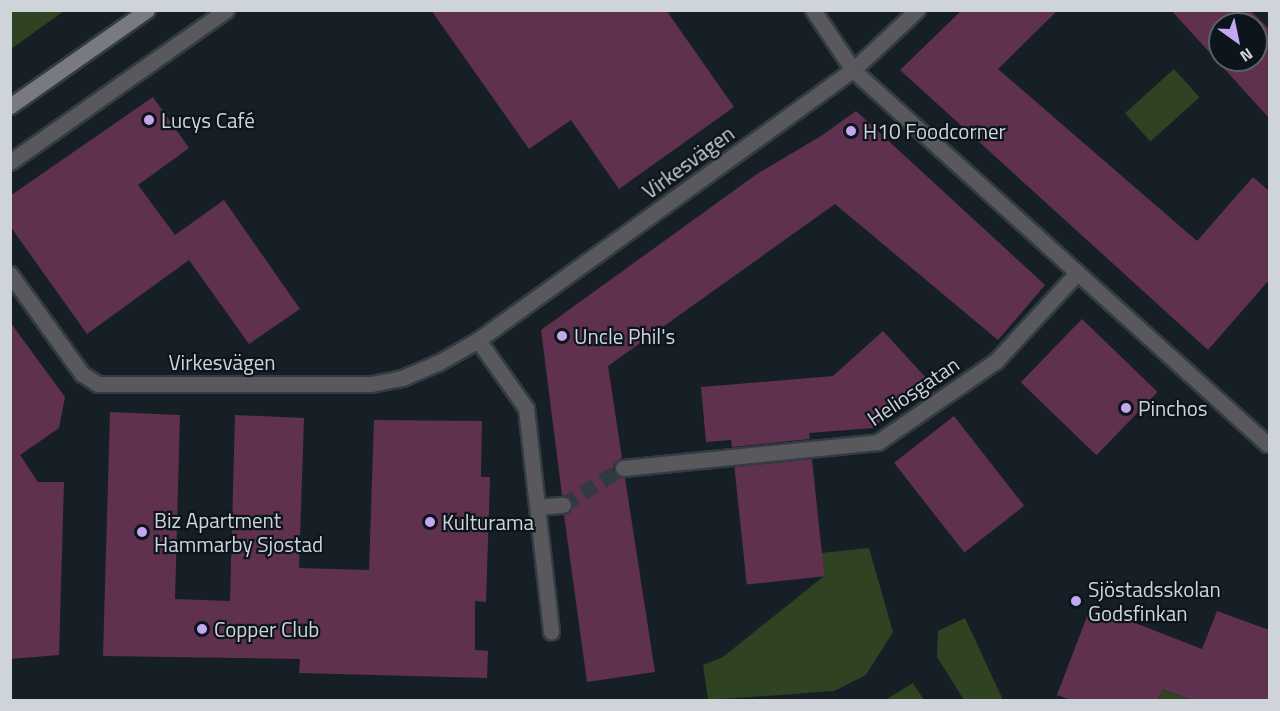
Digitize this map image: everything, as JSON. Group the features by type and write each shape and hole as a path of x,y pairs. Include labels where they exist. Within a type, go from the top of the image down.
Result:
{"main road":[{"path":"10,106 147,10"}],"street":[{"path":"10,162 226,10"},
{"path":"813,10 853,69 1267,444 1269,441"},
{"name":"Virkesvägen","path":"10,274 82,374 98,384 371,384 402,378 438,363 478,340 853,69 917,10"},
{"name":"Heliosgatan","path":"623,468 878,442 996,360 1077,273"},
{"path":"478,340 526,408 551,632"},
{"path":"538,507 563,506"}],"green space":[{"path":"11,10 64,10 64,11 11,49"},
{"path":"1174,69 1199,97 1150,141 1125,113"},
{"path":"869,548 893,632 866,675 834,691 708,700 703,665 723,657 824,576 821,553"},
{"path":"965,618 1003,700 964,700 937,657 938,631"},
{"path":"913,683 924,700 885,700"},
{"path":"1163,689 1192,700 1158,700"}],"building":[{"path":"431,10 666,10 734,107 619,189 571,120 529,149"},
{"path":"962,10 1058,10 998,69 1197,241 1253,177 1269,191 1269,280 1208,350 900,70"},
{"path":"1171,10 1250,10 1252,12 1208,12 1208,51"},
{"path":"1269,30 1269,118 1227,72 1268,72"},
{"path":"153,97 189,148 138,185 175,235 224,200 300,309 249,344 189,260 87,334 10,226 10,196"},
{"path":"856,111 1045,285 998,340 835,204 608,366 622,458 614,464 613,470 619,477 625,478 655,672 587,682 564,515 571,510 573,504 568,497 562,495 541,330 757,174 821,136"},
{"path":"1082,319 1158,392 1096,455 1021,382"},
{"path":"10,322 65,397 59,428 20,455 38,482 64,482 59,655 10,659"},
{"path":"883,331 927,379 873,428 809,433 810,439 732,447 731,440 706,442 701,387 833,376"},
{"name":"Kulturama","path":"110,412 180,415 175,599 230,601 235,415 304,418 299,568 369,570 374,420 482,421 481,477 490,477 486,602 475,601 475,650 488,651 487,678 299,673 300,659 103,656"},
{"path":"954,416 1024,506 964,553 894,463"},
{"path":"812,459 824,576 747,585 734,467"},
{"path":"1091,606 1202,649 1217,611 1269,630 1269,700 1192,700 1163,689 1158,700 1071,700 1057,695"}],"tunnel":[{"path":"563,505 623,468"}],"place":[{"name":"Lucys Café","path":"149,120"},
{"name":"H10 Foodcorner","path":"851,131"},
{"name":"Uncle Phil's","path":"562,336"},
{"name":"Pinchos","path":"1126,408"},
{"name":"Kulturama","path":"430,522"},
{"name":"Biz Apartment Hammarby Sjostad","path":"142,532"},
{"name":"Sjöstadsskolan Godsfinkan","path":"1076,601"},
{"name":"Copper Club","path":"202,629"}]}
